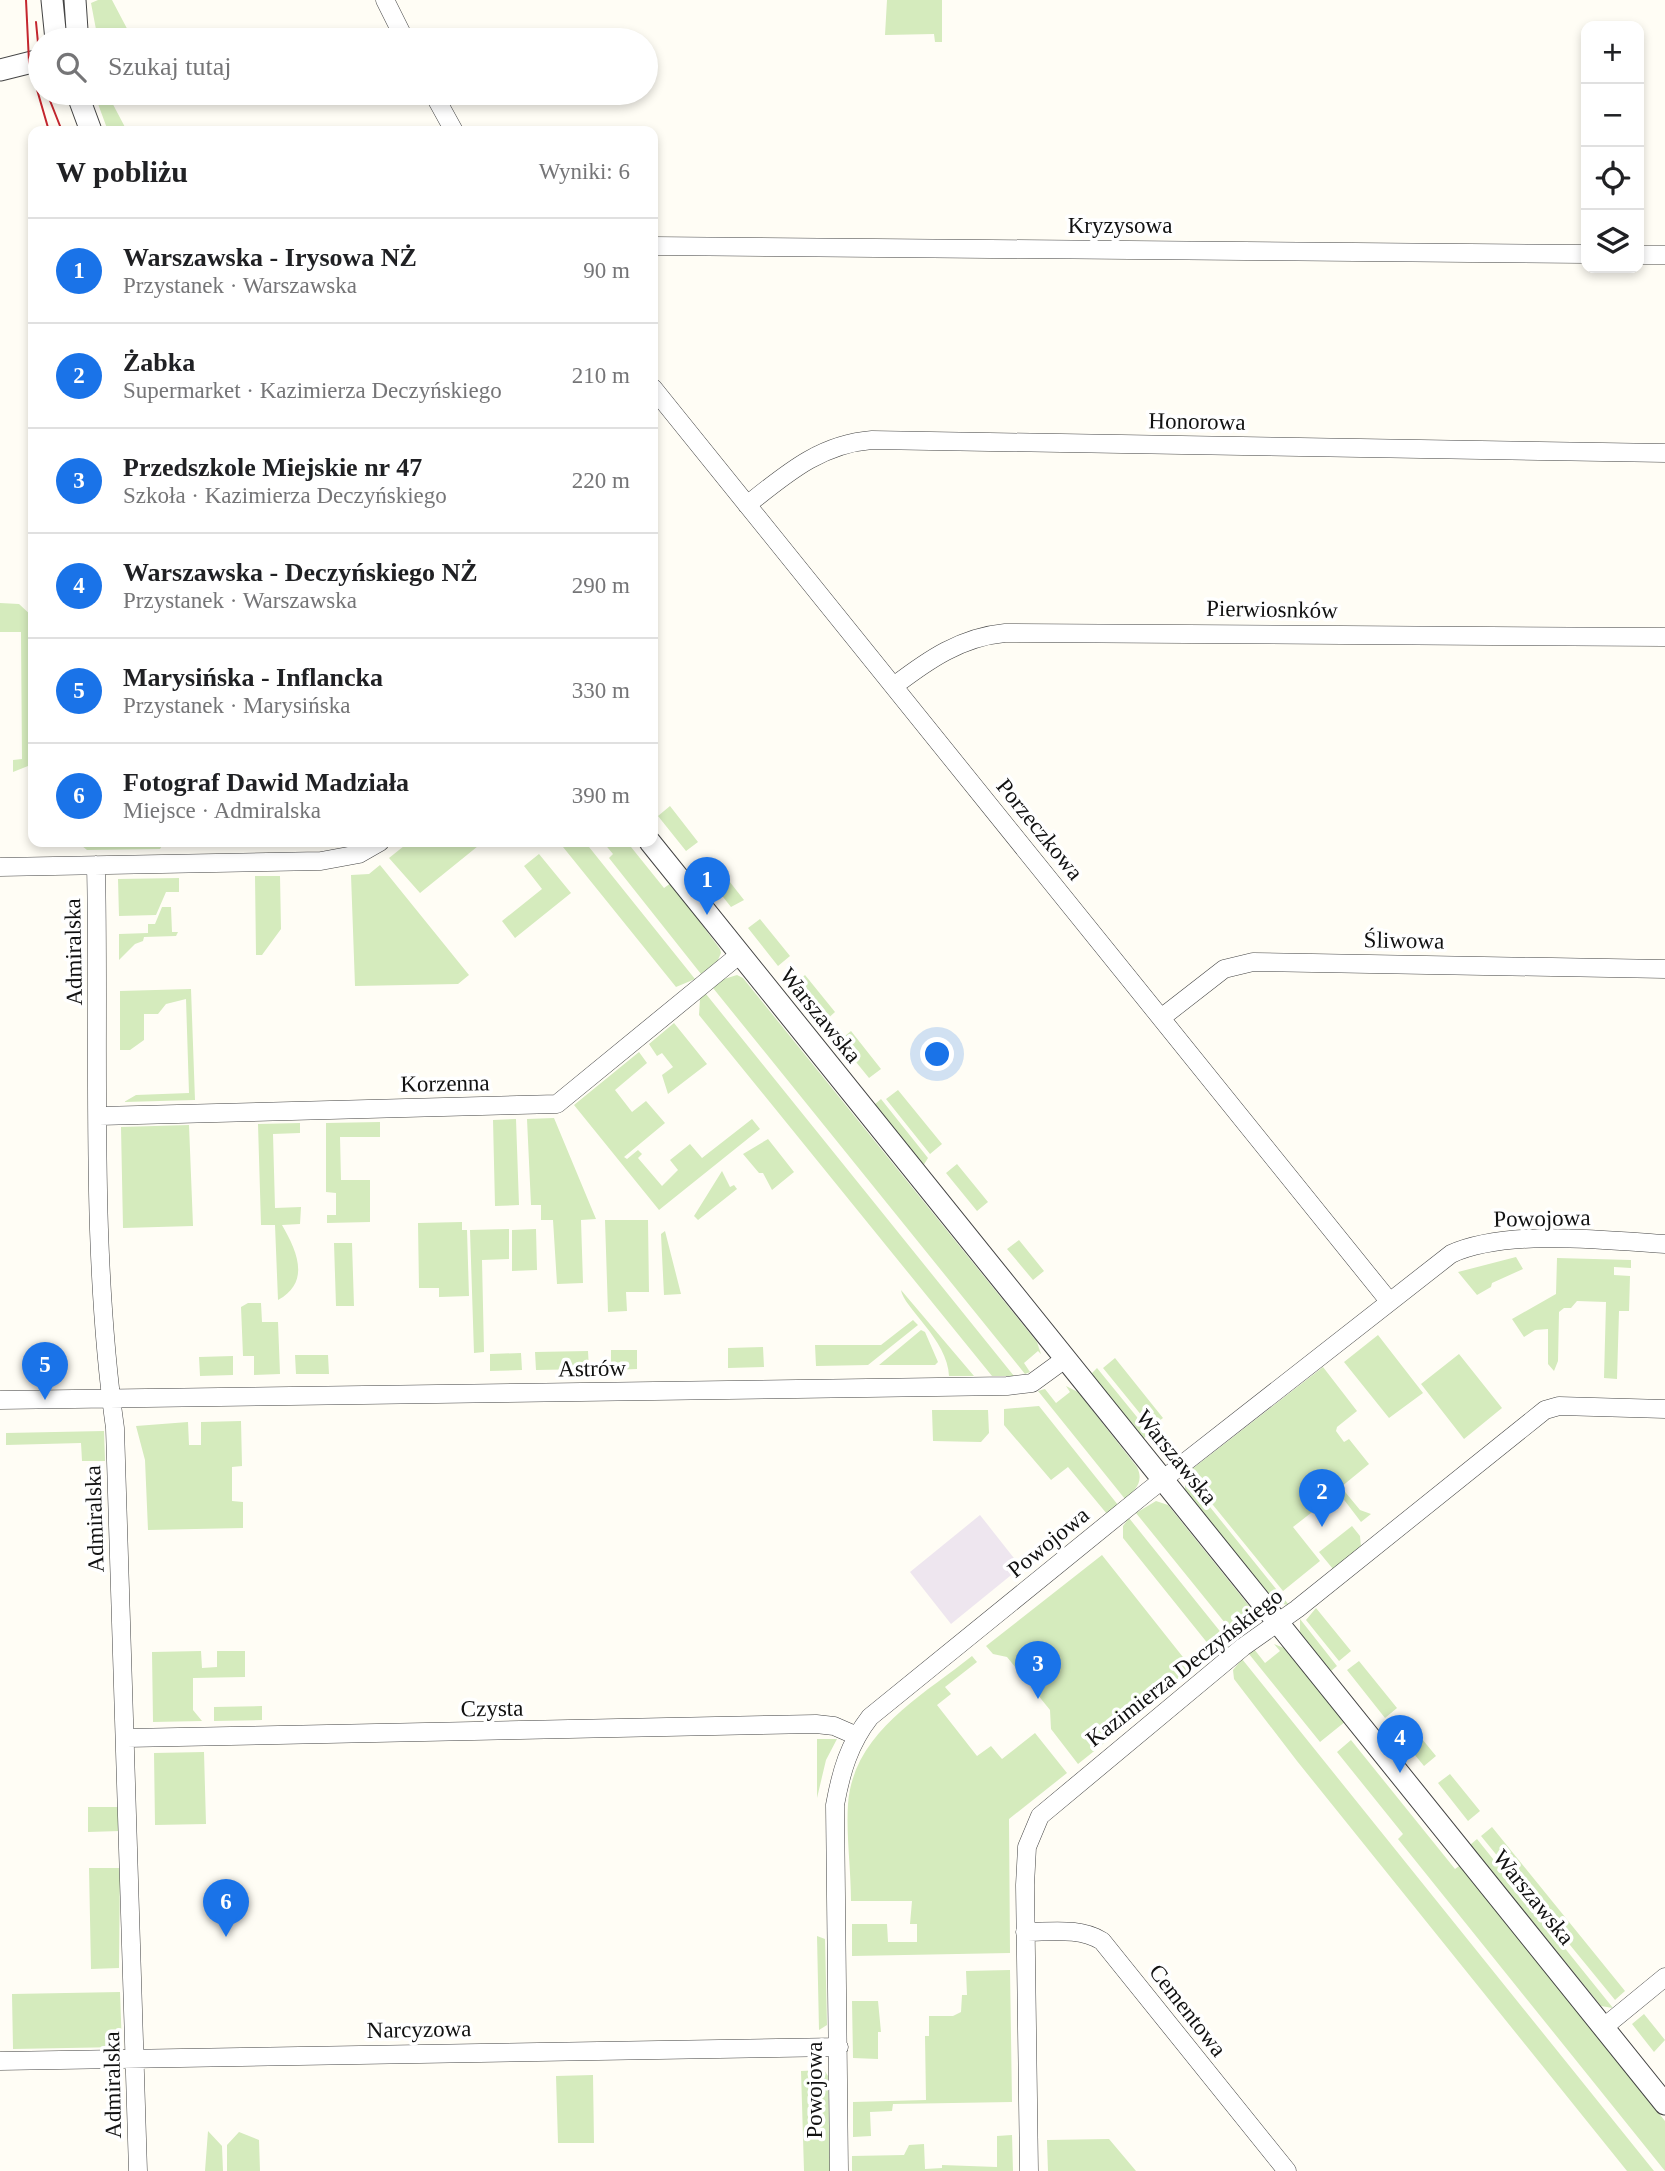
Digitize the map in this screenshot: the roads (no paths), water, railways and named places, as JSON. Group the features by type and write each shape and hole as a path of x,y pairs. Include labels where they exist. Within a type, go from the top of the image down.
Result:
{"street":[{"path":"52,0 55,28"},
{"path":"74,28 75,0"},
{"path":"385,0 399,28"},
{"path":"0,70 28,63"},
{"path":"81,105 89,126"},
{"path":"440,105 451,126"},
{"name":"Kryzysowa","path":"658,246 1581,254"},
{"path":"1644,255 1665,255"},
{"name":"Porzeczkowa","path":"658,394 1389,1301"},
{"name":"Honorowa","path":"747,505 820,453 855,441 872,440 1665,453"},
{"name":"Pierwiosnków","path":"894,686 933,657 964,641 1005,633 1665,637"},
{"path":"0,867 321,861 351,857 370,847"},
{"name":"Warszawska","path":"654,847 1665,2104"},
{"name":"Admiralska","path":"96,865 103,1325 115,1428 127,1738 138,2171"},
{"name":"Korzenna","path":"99,1116 557,1104 739,955"},
{"name":"Śliwowa","path":"1161,1018 1224,969 1253,962 1665,969"},
{"name":"Powojowa","path":"839,2171 835,1805 844,1764 857,1735 881,1706 1440,1261 1477,1244 1504,1241 1584,1240 1665,1244"},
{"name":"Astrów","path":"0,1400 1007,1386 1038,1380 1065,1359"},
{"name":"Kazimierza Deczyńskiego","path":"1029,2171 1025,1932 1027,1847 1040,1816 1277,1622 1551,1407 1665,1409"},
{"name":"Czysta","path":"127,1738 807,1724 834,1726 857,1735"},
{"name":"Cementowa","path":"1025,1932 1077,1931 1102,1941 1287,2171"},
{"path":"1604,2027 1665,1978"},
{"name":"Narcyzowa","path":"0,2061 839,2047"}],"tram line":[{"path":"26,0 28,41"},
{"path":"36,22 37,28"},
{"path":"41,105 48,126"},
{"path":"52,105 60,126"}],"place":[{"name":"Warszawska - Irysowa NŻ","path":"707,915"},
{"name":"Marysińska - Inflancka","path":"45,1400"},
{"name":"Żabka","path":"1322,1527"},
{"name":"Przedszkole Miejskie nr 47","path":"1038,1699"},
{"name":"Warszawska - Deczyńskiego NŻ","path":"1400,1773"},
{"name":"Fotograf Dawid Madziała","path":"226,1937"}]}
